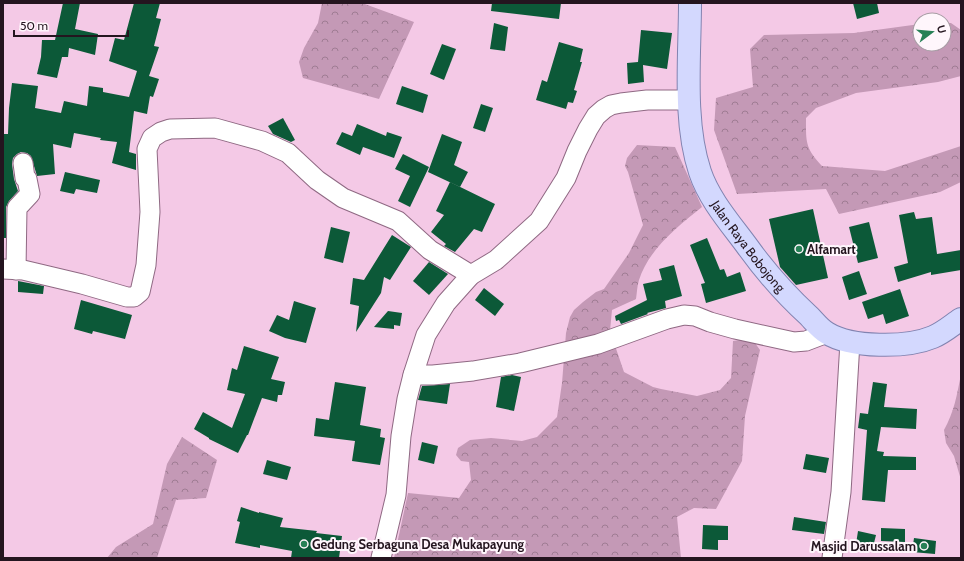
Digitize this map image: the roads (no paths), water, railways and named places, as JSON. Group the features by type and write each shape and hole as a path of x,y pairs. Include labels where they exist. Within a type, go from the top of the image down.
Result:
{"main road":[{"name":"Jalan Raya Bobojong","path":"690,3 689,100 693,138 700,172 712,197 761,265 792,299 827,333 850,342 893,345 920,341 934,336 961,319"}],"street":[{"path":"381,558 396,495 401,436 407,398 426,335 446,303 471,275 496,260 539,221 566,178 588,129 596,116 604,109 627,102 646,100 689,100"},
{"path":"23,163 24,175 27,179 30,194 17,208 10,269 23,270 82,284 132,298 137,296 140,292 146,265 150,220 147,149 152,138 161,132 170,129 215,128 262,141 288,153 317,180 343,198 398,221 430,250 471,275"},
{"path":"413,375 433,375 520,363 598,344 667,319 684,315 695,316 736,329 794,342 806,341 827,333"},
{"path":"832,558 841,492 850,342"}],"place":[{"name":"Alfamart","path":"799,249"},
{"name":"Gedung Serbaguna Desa Mukapayung","path":"304,544"},
{"name":"Masjid Darussalam","path":"924,546"}]}
